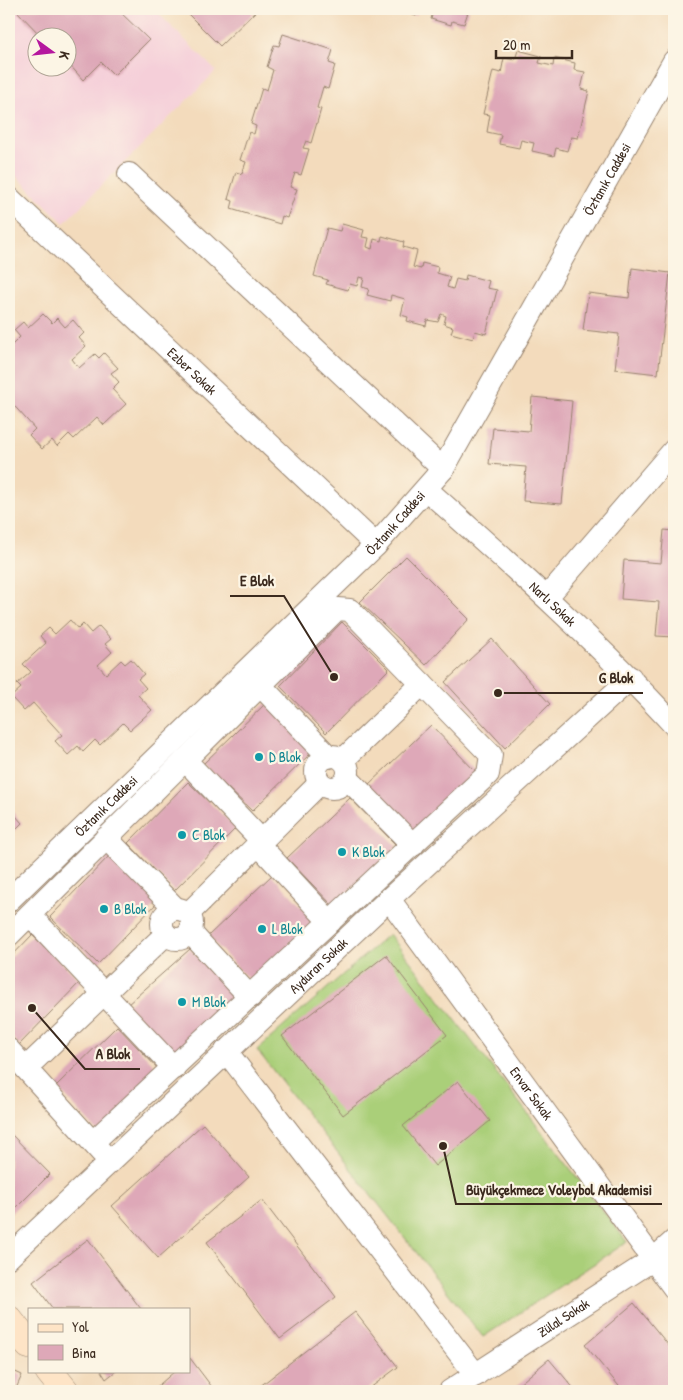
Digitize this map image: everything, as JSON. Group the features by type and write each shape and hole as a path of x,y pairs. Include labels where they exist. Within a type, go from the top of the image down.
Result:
{"main road":[{"path":"9,1320 28,1344"},
{"path":"50,1372 65,1391"}],"street":[{"name":"Öztanık Caddesi","path":"9,900 376,545 443,469 674,61"},
{"path":"129,174 443,469"},
{"name":"Ezber Sokak","path":"9,198 376,545"},
{"path":"548,597 674,450"},
{"name":"Narlı Sokak","path":"426,489 548,597 631,678 674,725"},
{"path":"9,935 337,609 350,610 491,756 488,774 413,846 93,1142"},
{"name":"Ayduran Sokak","path":"9,1257 389,899 631,678"},
{"path":"185,918 320,783 329,788 340,786 340,765 422,684"},
{"path":"260,685 340,765 413,846"},
{"path":"185,760 330,922"},
{"path":"106,838 185,918 250,997"},
{"name":"Envar Sokak","path":"389,899 674,1288"},
{"path":"30,915 174,1068"},
{"path":"26,1068 166,934 178,939 187,936 185,918"},
{"path":"9,1050 109,1161"},
{"path":"226,1051 476,1375"},
{"name":"Zülal Sokak","path":"450,1391 654,1259 674,1241"}],"shaded area":[{"path":"9,9 154,9 216,71 64,223 9,169"}],"green space":[{"path":"389,934 627,1242 483,1337 257,1050"}],"building":[{"path":"15,9 117,9 149,40 114,75 101,62 83,80 78,74 78,28 33,28"},
{"path":"183,9 258,9 220,46"},
{"path":"395,9 419,9 416,16"},
{"path":"424,9 469,9 464,24 452,21 451,25 431,19 433,12"},
{"path":"283,34 333,50 329,63 335,65 328,89 323,87 317,108 321,109 311,143 306,141 303,148 309,149 301,175 295,173 290,187 297,189 287,218 282,216 280,224 231,209 233,201 228,199 236,172 242,174 246,162 240,160 249,132 254,134 256,126 251,124 262,88 267,90 273,70 267,67 274,45 279,46"},
{"path":"518,50 541,56 539,63 553,66 554,58 575,63 574,70 585,72 581,89 589,91 578,138 571,137 567,151 556,148 554,156 532,151 534,143 521,140 519,148 499,144 501,135 487,132 490,115 483,114 493,71 501,73 504,58 515,60"},
{"path":"342,224 364,230 362,237 369,238 367,247 372,249 374,239 381,241 382,236 404,242 403,247 417,251 413,267 421,269 422,263 438,267 437,273 450,277 447,287 453,289 456,279 465,281 466,275 489,281 487,288 497,290 486,334 475,331 473,339 451,333 453,327 444,324 446,316 441,314 438,322 427,320 426,326 407,321 408,317 401,315 405,299 391,295 390,301 367,295 369,289 362,287 364,278 359,277 357,286 350,284 348,290 326,284 328,280 314,276 327,228 340,231"},
{"path":"632,268 670,273 658,374 615,369 619,334 583,330 588,293 629,298"},
{"path":"43,314 52,323 57,318 65,327 73,320 84,333 79,338 86,346 72,359 79,368 95,354 99,358 104,353 118,368 111,373 119,382 112,389 126,404 104,425 97,417 74,439 69,434 57,446 52,440 42,449 29,435 35,429 9,400 9,348 20,337 14,330 23,322 28,328"},
{"path":"532,397 572,401 562,504 523,501 526,467 489,464 493,428 529,431"},
{"path":"664,530 674,531 674,637 656,636 659,602 621,599 624,560 661,563"},
{"path":"406,556 469,619 426,665 360,602"},
{"path":"70,620 78,629 83,624 91,633 99,626 111,639 105,644 112,652 98,665 106,674 121,660 125,664 131,659 144,674 138,679 146,688 138,695 152,710 130,730 123,723 100,745 95,740 83,752 78,746 68,755 55,741 62,735 33,703 24,711 11,697 21,688 17,684 31,672 23,664 46,643 40,636 49,628 55,634"},
{"path":"342,622 389,669 326,733 280,686"},
{"path":"492,639 550,704 505,748 445,682"},
{"name":"D Blok","path":"266,703 315,749 252,811 203,764"},
{"path":"431,725 476,772 414,833 368,785"},
{"name":"C Blok","path":"188,782 236,828 174,891 128,843"},
{"name":"K Blok","path":"350,798 397,846 333,906 287,858"},
{"path":"9,808 22,823 9,836"},
{"name":"B Blok","path":"112,853 159,901 98,964 50,917"},
{"name":"L Blok","path":"272,875 316,922 253,984 208,936"},
{"path":"32,935 81,981 19,1045 9,1034 9,959"},
{"name":"M Blok","path":"190,949 237,999 174,1056 127,1005"},
{"path":"386,955 447,1035 343,1115 282,1036"},
{"path":"117,1026 163,1074 99,1133 56,1086"},
{"path":"458,1081 490,1121 435,1166 403,1126"},
{"path":"203,1124 249,1177 158,1258 112,1206"},
{"path":"9,1132 50,1174 9,1215"},
{"path":"262,1200 336,1297 280,1339 207,1242"},
{"path":"88,1239 140,1308 52,1308 33,1282"},
{"path":"634,1303 674,1352 674,1391 623,1391 585,1345"},
{"path":"355,1312 398,1367 366,1391 262,1391 259,1387"},
{"path":"190,1358 215,1391 152,1391 174,1372 190,1372"},
{"path":"549,1359 576,1391 511,1391"},
{"path":"9,1369 22,1375 15,1391 9,1391"},
{"path":"102,1372 115,1372 106,1379"}],"place":[{"name":"E Blok","path":"334,677"},
{"name":"G Blok","path":"498,693"},
{"name":"D Blok","path":"259,757"},
{"name":"C Blok","path":"182,835"},
{"name":"K Blok","path":"342,852"},
{"name":"B Blok","path":"104,909"},
{"name":"L Blok","path":"262,929"},
{"name":"M Blok","path":"182,1002"},
{"name":"A Blok","path":"32,1008"},
{"name":"Büyükçekmece Voleybol Akademisi","path":"443,1146"}]}
